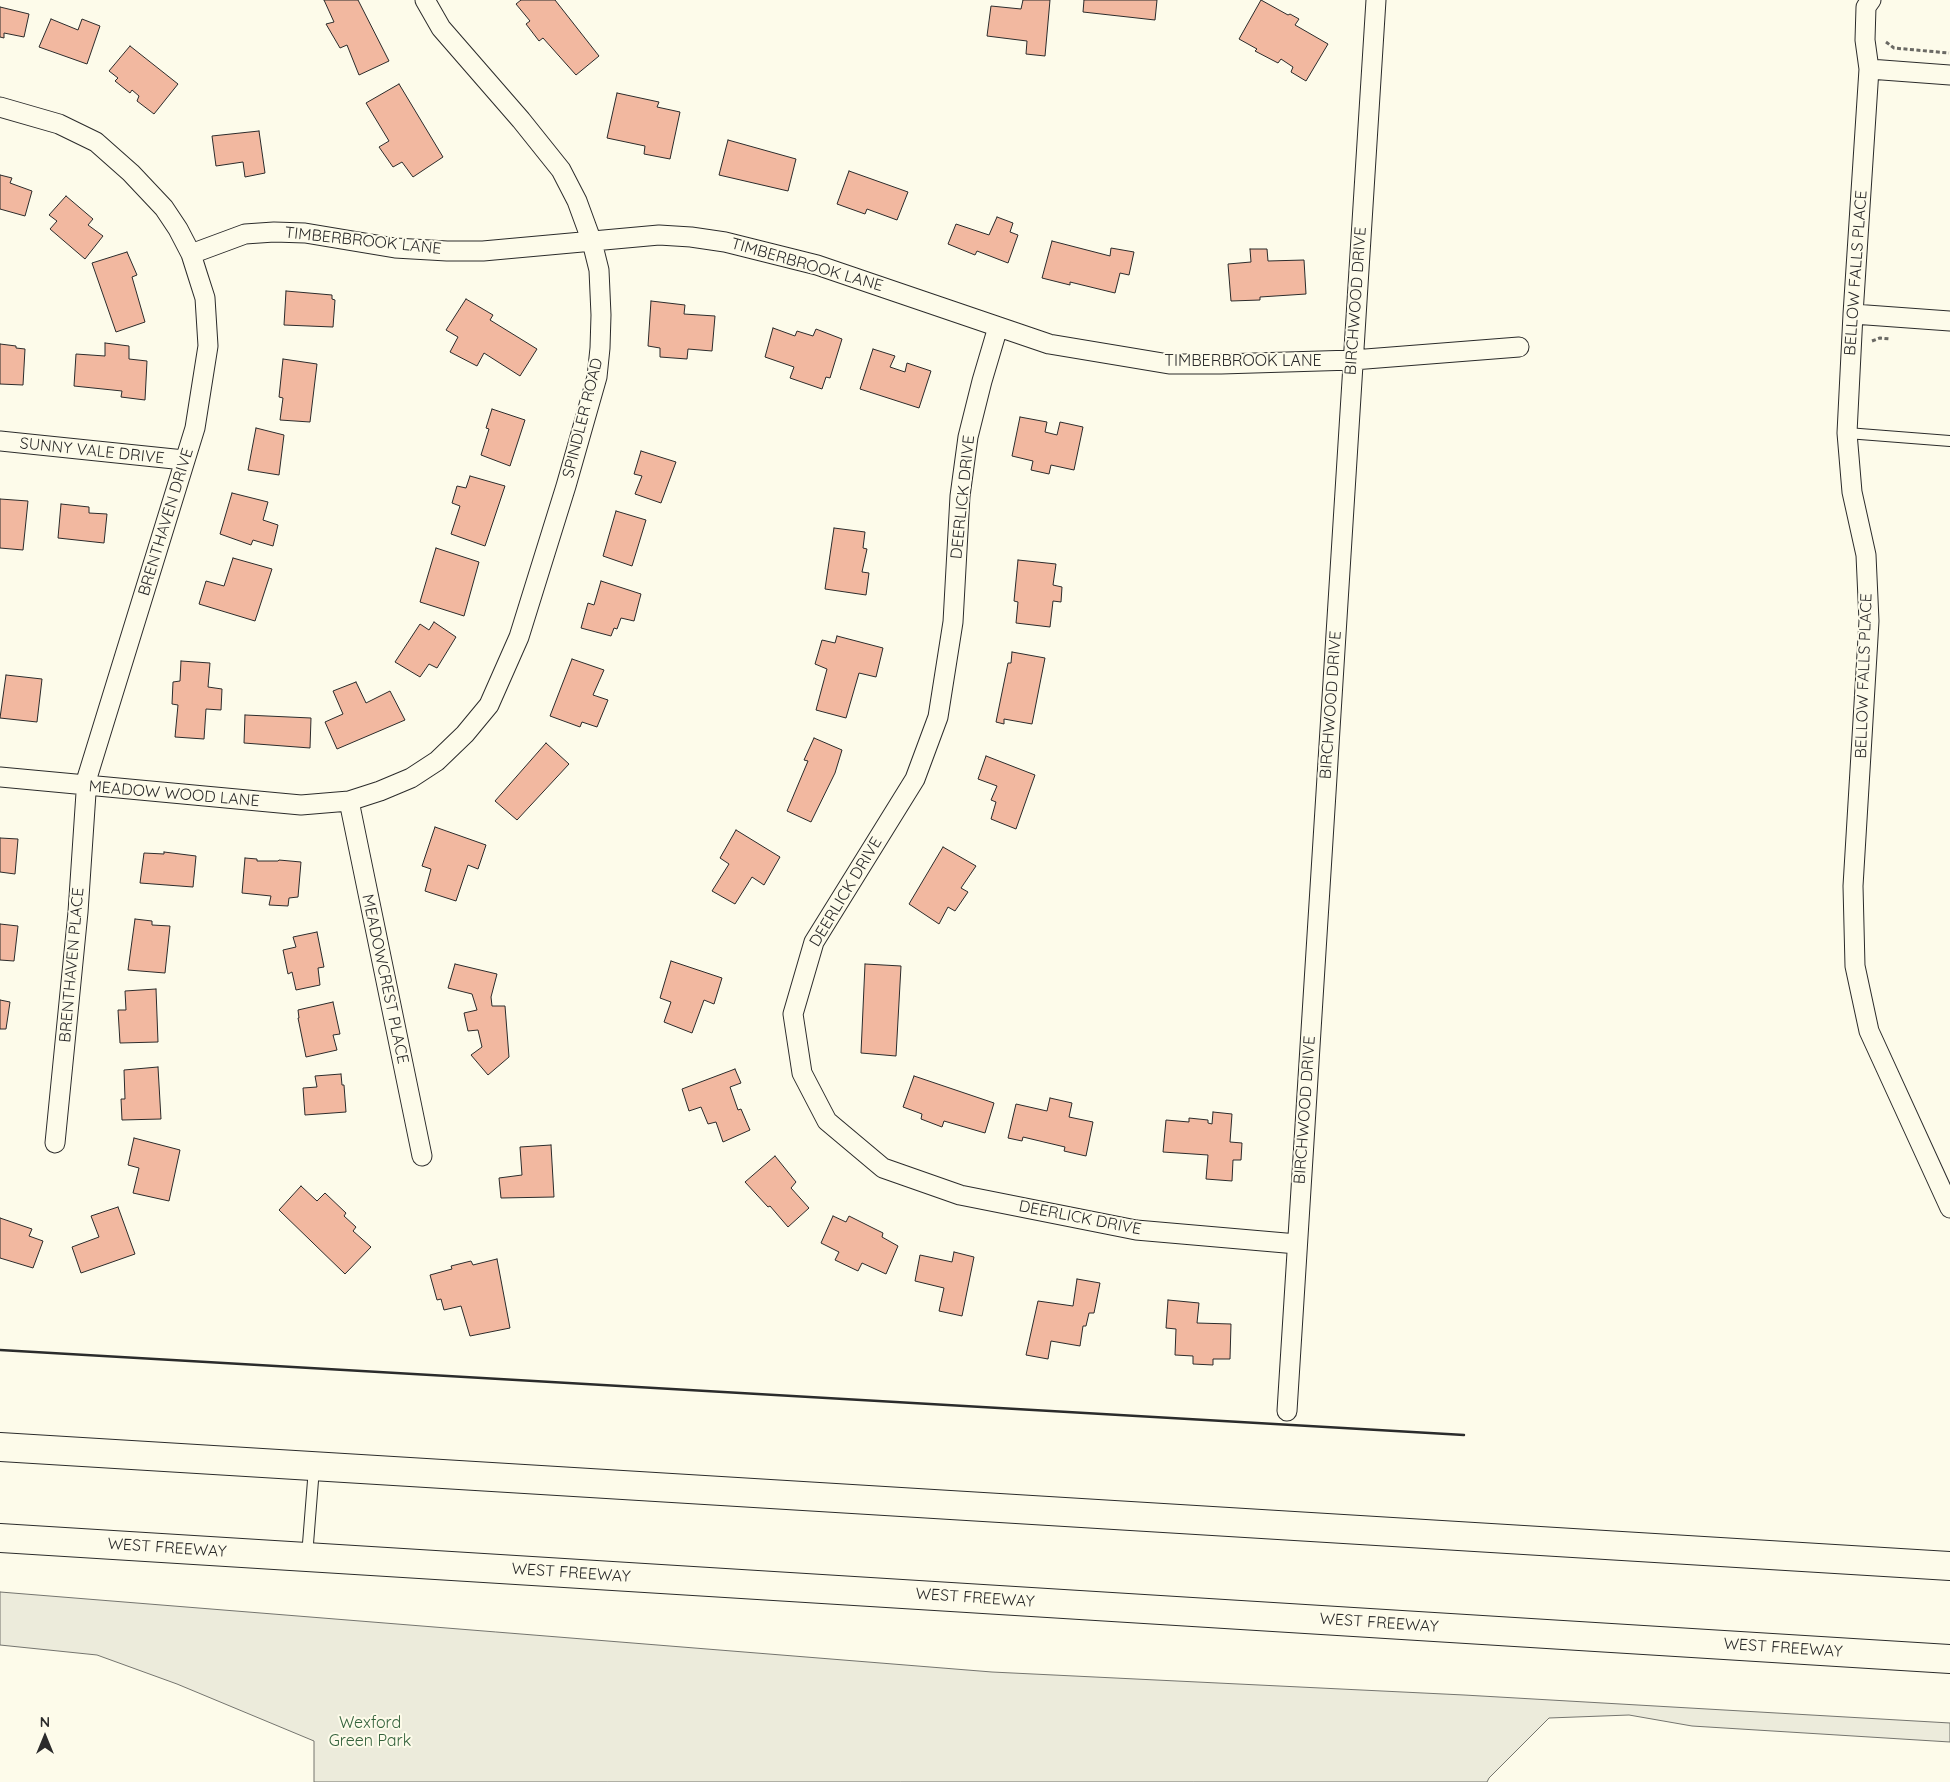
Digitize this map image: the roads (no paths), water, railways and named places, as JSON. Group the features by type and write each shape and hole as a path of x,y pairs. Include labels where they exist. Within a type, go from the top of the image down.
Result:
{"highway":[{"path":"0,1446 1950,1566"},
{"name":"WEST FREEWAY","path":"0,1538 1950,1659"}],"street":[{"name":"SPINDLER ROAD","path":"349,801 411,778 437,761 465,734 488,705 519,637 566,486 597,377 600,348 602,315 598,270 592,242 577,201 560,170 522,120 441,28 425,0"},
{"name":"BIRCHWOOD DRIVE","path":"1286,1411 1376,0"},
{"name":"BELLOW FALLS PLACE","path":"1866,2 1865,40 1869,69 1847,433 1852,492 1866,555 1869,621 1853,886 1855,966 1869,1031 1950,1208"},
{"path":"1869,69 1950,75"},
{"path":"0,108 59,124 96,142 131,173 164,208 178,229 190,254"},
{"name":"TIMBERBROOK LANE","path":"190,254 245,234 274,232 305,233 395,248 446,251 484,251 659,235 725,242 816,265 1049,344 1168,364 1353,360 1519,347"},
{"name":"BRENTHAVEN DRIVE","path":"86,786 100,731 195,428 208,346 205,298 190,254"},
{"path":"1853,314 1950,321"},
{"name":"DEERLICK DRIVE","path":"998,327 968,437 960,496 953,622 938,717 915,779 814,942 793,1014 802,1073 828,1121 883,1168 951,1192 1136,1230 1297,1244"},
{"name":"SUNNY VALE DRIVE","path":"0,442 184,460"},
{"name":"MEADOW WOOD LANE","path":"0,777 301,805 349,801"},
{"name":"BRENTHAVEN PLACE","path":"55,1143 78,912 86,786"},
{"name":"MEADOWCREST PLACE","path":"349,801 422,1156"}],"lane":[{"path":"1847,433 1950,441"},
{"path":"307,1557 314,1466"}],"park label":[{"name":"Wexford Green Park","path":"370,1732"}]}
